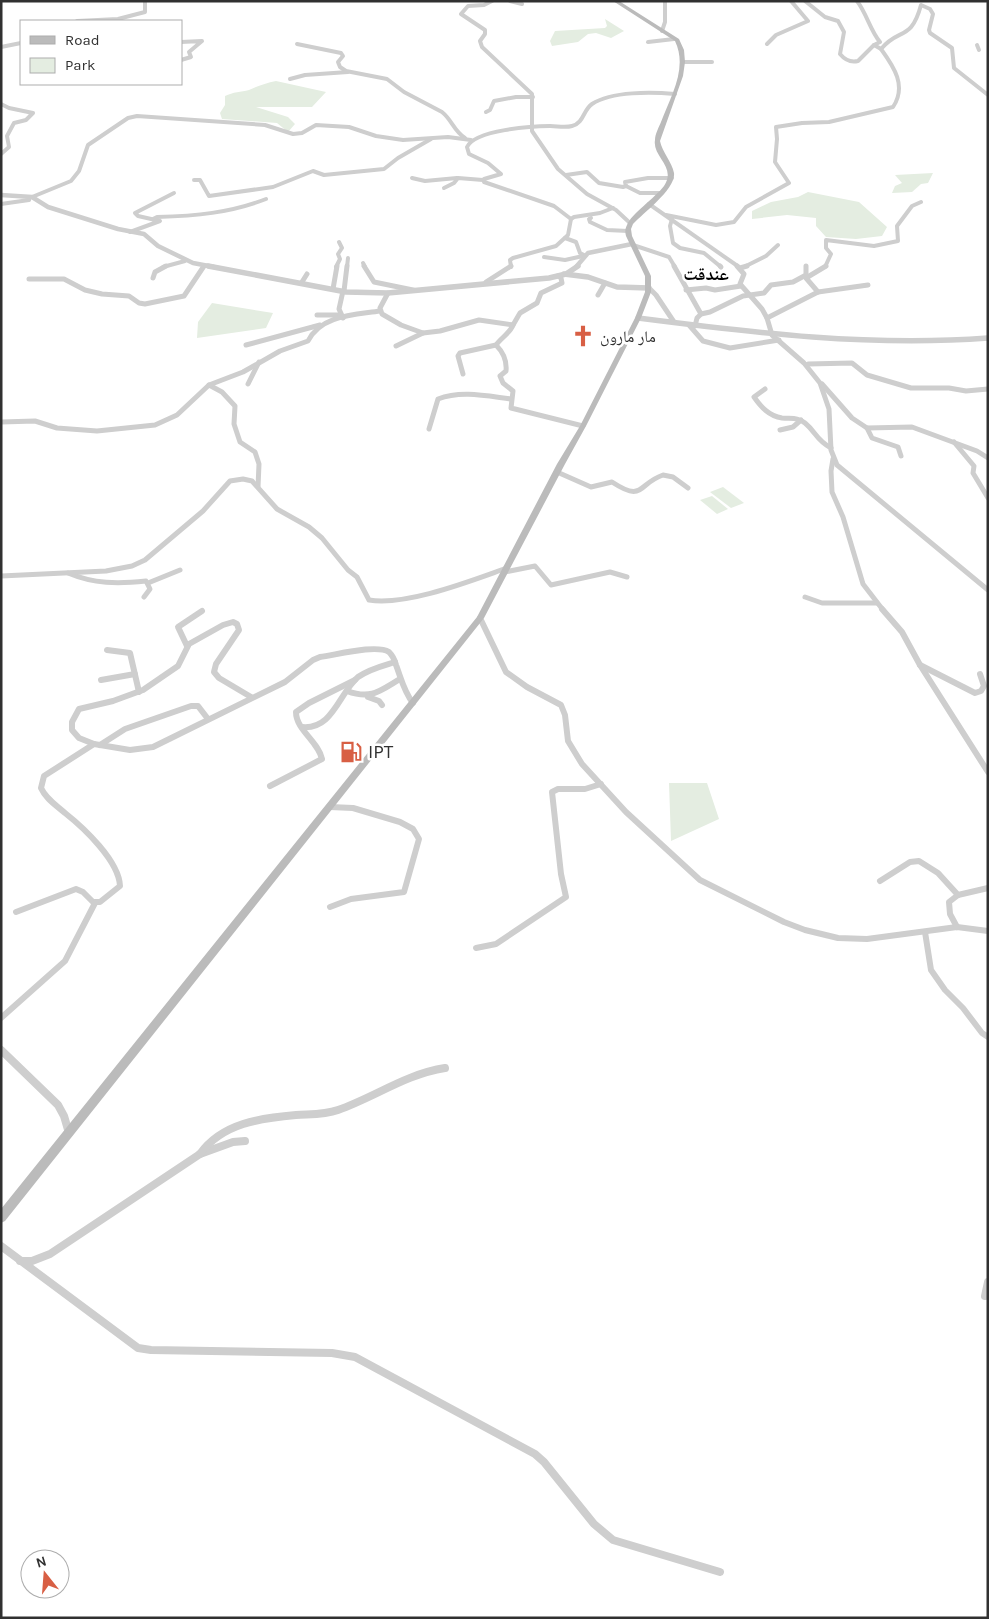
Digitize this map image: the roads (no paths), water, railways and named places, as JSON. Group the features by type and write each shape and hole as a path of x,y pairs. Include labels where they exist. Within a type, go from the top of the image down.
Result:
{"main road":[{"path":"1,1218 480,618 583,426 638,318 649,288 648,276 633,245 629,227 661,193 672,178 669,166 659,151 657,142 683,62 682,48 674,39 615,1"}],"street":[{"path":"118,20 145,12 145,1"},
{"path":"464,3 485,5 492,1"},
{"path":"510,1 522,4"},
{"path":"662,31 665,24 665,1"},
{"path":"768,44 776,35 786,30 794,30 808,21 791,1"},
{"path":"806,1 825,17 838,21 844,32 840,54 846,62 853,64 858,62 874,45 880,42 876,37 866,12 857,1"},
{"path":"881,49 893,39 910,30 918,17 920,6 923,3 934,16 930,32 951,47 954,68 988,95"},
{"path":"471,5 466,7 461,14 485,30 485,34 480,41 482,48 514,75 533,97 531,127 553,164 587,194 613,208 629,227"},
{"path":"648,42 674,39"},
{"path":"182,42 202,41 190,52 191,57 182,60"},
{"path":"1,47 20,43"},
{"path":"297,44 341,53 343,56 338,60 338,64 342,69 387,79 404,92 444,113 458,134 471,140"},
{"path":"666,215 716,225 734,222 746,207 789,183 777,168 774,160 778,140 776,127 833,121 893,107 899,97 899,77 881,49 874,45"},
{"path":"977,45 979,50"},
{"path":"683,62 712,62"},
{"path":"290,79 306,75 349,72"},
{"path":"1,204 30,200 31,197 73,180 80,171 84,151 88,144 132,116 266,125 293,134 302,133 316,125 352,128 376,136 397,140 448,137 471,140 531,127 576,125 582,121 590,106 606,97 658,92 674,94"},
{"path":"486,112 490,110 494,101 516,97 533,97"},
{"path":"1,104 9,108 33,113 26,120 14,123 8,136 9,147 1,154"},
{"path":"194,180 200,180 209,196 273,187 313,171 324,175 380,170 388,167 397,158 432,138"},
{"path":"412,178 425,181 457,178 483,180 501,174 488,163 469,154 467,147 471,140"},
{"path":"566,175 586,172 600,183 626,186 640,193 661,193"},
{"path":"444,188 454,183 457,178"},
{"path":"626,186 625,182 633,179 672,178"},
{"path":"483,180 485,183 498,188 536,199 564,211 571,219"},
{"path":"130,232 160,221 138,216 135,213 174,193"},
{"path":"1,195 31,197 44,206 145,235 158,246 185,260 204,266 344,291 388,293 558,276 576,268 583,256"},
{"path":"152,219 158,217 222,214 266,200"},
{"path":"818,292 806,278 821,271 827,265 830,254 826,248 826,240 874,246 898,241 897,226 912,206 921,202"},
{"path":"649,204 740,268 744,274 740,282 741,286 746,295 762,309 772,335 808,364 821,383 852,418 867,428 872,438 898,447 901,456"},
{"path":"571,219 580,214 597,214 613,208"},
{"path":"591,218 589,219 590,222 607,230 629,227"},
{"path":"486,282 511,267 510,260 513,258 556,246 568,235 571,219"},
{"path":"672,219 670,226 673,243 680,248 704,253 721,267"},
{"path":"565,238 576,242 583,256"},
{"path":"333,289 336,264 340,259 338,254 342,248 339,242"},
{"path":"544,257 564,260 615,246 633,245 643,247 669,257 700,314"},
{"path":"740,268 772,252 778,245"},
{"path":"342,316 339,309 344,291 348,258"},
{"path":"153,278 155,272 161,268 185,260"},
{"path":"363,262 370,278 374,282 416,290"},
{"path":"29,279 64,279 81,288 100,294 129,296 144,304 184,296 204,266"},
{"path":"692,325 700,314 710,312 746,295 764,292 771,285 798,280 806,275 806,266"},
{"path":"302,282 307,274"},
{"path":"564,274 584,276 620,288 649,288 658,296 664,310 674,322"},
{"path":"463,374 458,356 460,353 496,345 502,336 511,330 520,313 537,303 541,293 562,283 561,278 558,276"},
{"path":"598,294 605,283"},
{"path":"767,318 818,292 868,285"},
{"path":"686,290 706,288 715,290 741,286"},
{"path":"380,310 388,293"},
{"path":"380,310 384,316 401,325 424,333"},
{"path":"317,315 342,316 380,310"},
{"path":"1,422 35,421 62,428 97,431 142,428 175,417 209,385 243,372 280,351 308,341 314,331 342,316"},
{"path":"638,318 772,335 919,342 988,338"},
{"path":"396,346 424,333 440,331 479,320 513,325"},
{"path":"246,345 310,326 324,324"},
{"path":"692,325 703,341 730,348 778,340"},
{"path":"496,345 502,353 506,365 506,371 500,376 500,379 505,387 512,391 510,406 515,410 583,426"},
{"path":"248,384 259,362"},
{"path":"808,364 852,363 867,375 911,388 949,388 966,391 988,389"},
{"path":"821,383 831,413 832,492 843,517 863,584 902,632 920,665 988,772"},
{"path":"209,385 222,392 235,406 234,424 240,442 254,452 259,464 258,487"},
{"path":"765,389 754,397 762,408 778,417 801,420 820,442 830,448"},
{"path":"429,429 438,399 443,396 511,399"},
{"path":"780,430 793,428 801,420"},
{"path":"867,428 912,427 987,456"},
{"path":"953,442 974,466 973,474 988,498"},
{"path":"833,459 850,477 988,590"},
{"path":"557,472 591,487 612,482 629,492 639,491 665,474 670,475 688,488"},
{"path":"1,576 114,570 136,564 145,560 203,511 230,481 243,479 252,481 277,509 309,527 322,538 348,570 357,577 368,598 373,601 382,602 448,589 506,570 534,566 551,585 610,572 627,577"},
{"path":"64,572 85,580 112,584 144,581 148,583 180,570"},
{"path":"144,597 150,589 148,583"},
{"path":"805,597 822,603 877,603"},
{"path":"187,646 178,628 202,611"},
{"path":"480,618 506,672 527,687 561,705 564,714 566,740 574,752 600,784 689,872 758,910 805,930 853,940 957,927 988,931"},
{"path":"251,697 219,678 213,670 238,631 238,624 233,622 223,625 187,646 178,666 139,692 114,701 79,709 72,722 72,730 79,738 97,744 130,750 153,747 290,679 313,660 320,657 379,649 389,652 400,679 405,686 406,695 413,703"},
{"path":"107,650 130,652 139,692"},
{"path":"270,786 322,759 320,751 295,717 296,712 309,703 355,680 367,671 394,662"},
{"path":"920,665 975,693 981,691 984,686 980,674"},
{"path":"101,680 135,674"},
{"path":"368,697 400,679"},
{"path":"302,727 314,727 322,723 355,680"},
{"path":"347,691 359,696 368,697 382,705"},
{"path":"1,1018 65,961 95,903 100,902 121,884 121,879 107,858 89,836 65,812 46,797 42,791 41,784 48,773 124,729 189,706 198,706 208,719"},
{"path":"476,948 496,944 566,897 561,874 552,792 556,789 585,789 600,784"},
{"path":"330,807 355,807 400,821 415,830 419,839 404,892 351,900 330,907"},
{"path":"880,881 892,876 912,861 920,861 938,872 958,895"},
{"path":"957,927 950,914 949,902 958,895 988,888"},
{"path":"16,912 76,889 83,892 95,903"},
{"path":"925,932 931,970 945,990 963,1008 982,1034 988,1037"},
{"path":"1,1050 58,1105 64,1116 69,1133"},
{"path":"200,1154 210,1141 229,1130 272,1118 330,1113 424,1071 445,1068"},
{"path":"20,1261 32,1261 50,1254 200,1154 237,1141 246,1141"},
{"path":"1,1246 138,1348 151,1350 332,1353 355,1358 535,1454 544,1462 601,1531 618,1543 720,1572"},
{"path":"985,1296 988,1282"}],"place":[{"name":"مار مارون","path":"583,336"},
{"name":"IPT","path":"351,752"}],"district":[{"name":"عندقت","path":"706,274"}]}
